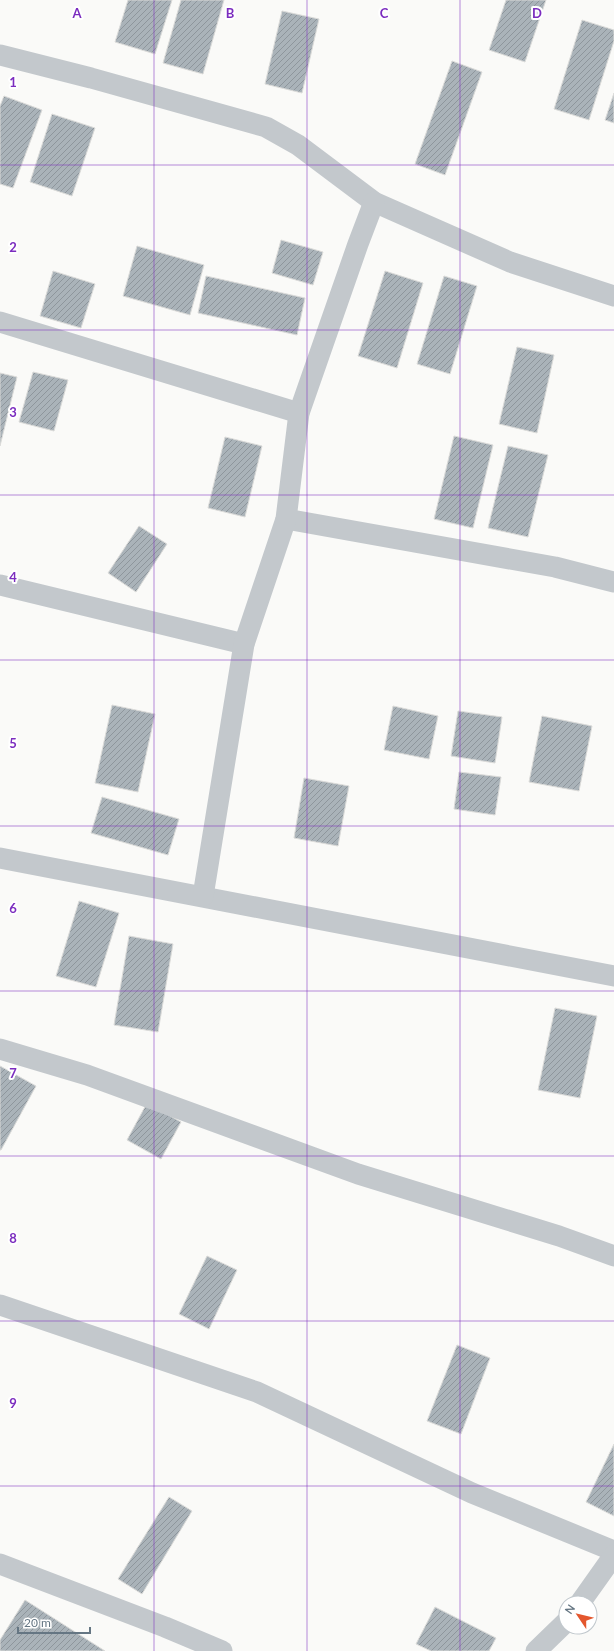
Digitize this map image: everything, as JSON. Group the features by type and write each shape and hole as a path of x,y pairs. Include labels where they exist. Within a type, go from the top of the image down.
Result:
{"street":[{"path":"0,55 91,78 266,127 298,145 374,202 510,262 614,296"},
{"path":"204,896 244,644 286,519 299,413 374,202"},
{"path":"0,322 299,413"},
{"path":"286,519 555,567 614,582"},
{"path":"0,585 244,644"},
{"path":"0,858 614,976"},
{"path":"0,1049 87,1075 358,1174 559,1236 614,1256"},
{"path":"0,1305 257,1392 472,1493 614,1551"},
{"path":"586,1595 614,1555"},
{"path":"0,1564 165,1627 222,1651"},
{"path":"536,1651 558,1630"}],"building":[{"path":"128,0 172,0 155,54 115,42"},
{"path":"181,0 224,0 203,74 163,63"},
{"path":"506,0 546,0 525,62 489,50"},
{"path":"282,11 319,19 302,93 265,84"},
{"path":"582,20 614,30 614,41 589,120 554,109"},
{"path":"452,61 482,72 445,175 415,164"},
{"path":"614,93 614,123 605,120"},
{"path":"4,96 42,110 13,188 0,184 0,106"},
{"path":"52,114 95,128 72,196 30,182"},
{"path":"281,240 323,252 313,285 272,273"},
{"path":"137,246 204,265 190,315 123,296"},
{"path":"53,271 95,284 81,328 40,316"},
{"path":"385,271 423,283 397,368 358,356"},
{"path":"206,276 305,298 297,335 198,313"},
{"path":"444,276 477,286 450,374 417,364"},
{"path":"517,347 554,355 537,433 499,424"},
{"path":"33,372 68,380 54,431 19,422"},
{"path":"0,373 17,377 0,446"},
{"path":"454,436 493,445 473,528 434,519"},
{"path":"225,437 262,446 245,517 208,508"},
{"path":"508,446 548,455 528,537 488,528"},
{"path":"139,526 167,544 136,592 108,573"},
{"path":"112,705 155,714 138,792 95,783"},
{"path":"393,706 438,716 429,759 384,750"},
{"path":"458,711 502,717 495,763 451,756"},
{"path":"542,716 592,726 579,791 529,782"},
{"path":"459,772 501,777 495,815 454,809"},
{"path":"304,778 349,786 338,846 294,838"},
{"path":"102,797 179,819 168,855 91,833"},
{"path":"79,901 119,913 96,987 56,976"},
{"path":"129,936 173,944 158,1032 114,1025"},
{"path":"555,1008 597,1016 580,1098 538,1090"},
{"path":"0,1066 36,1086 1,1150 0,1150"},
{"path":"147,1103 181,1122 161,1159 127,1140"},
{"path":"207,1256 237,1270 209,1329 179,1314"},
{"path":"457,1345 490,1358 461,1434 427,1421"},
{"path":"614,1444 614,1516 586,1502"},
{"path":"169,1497 192,1511 142,1594 118,1579"},
{"path":"25,1600 105,1651 0,1651 0,1640"},
{"path":"435,1607 496,1638 489,1651 431,1651 416,1644"}]}
